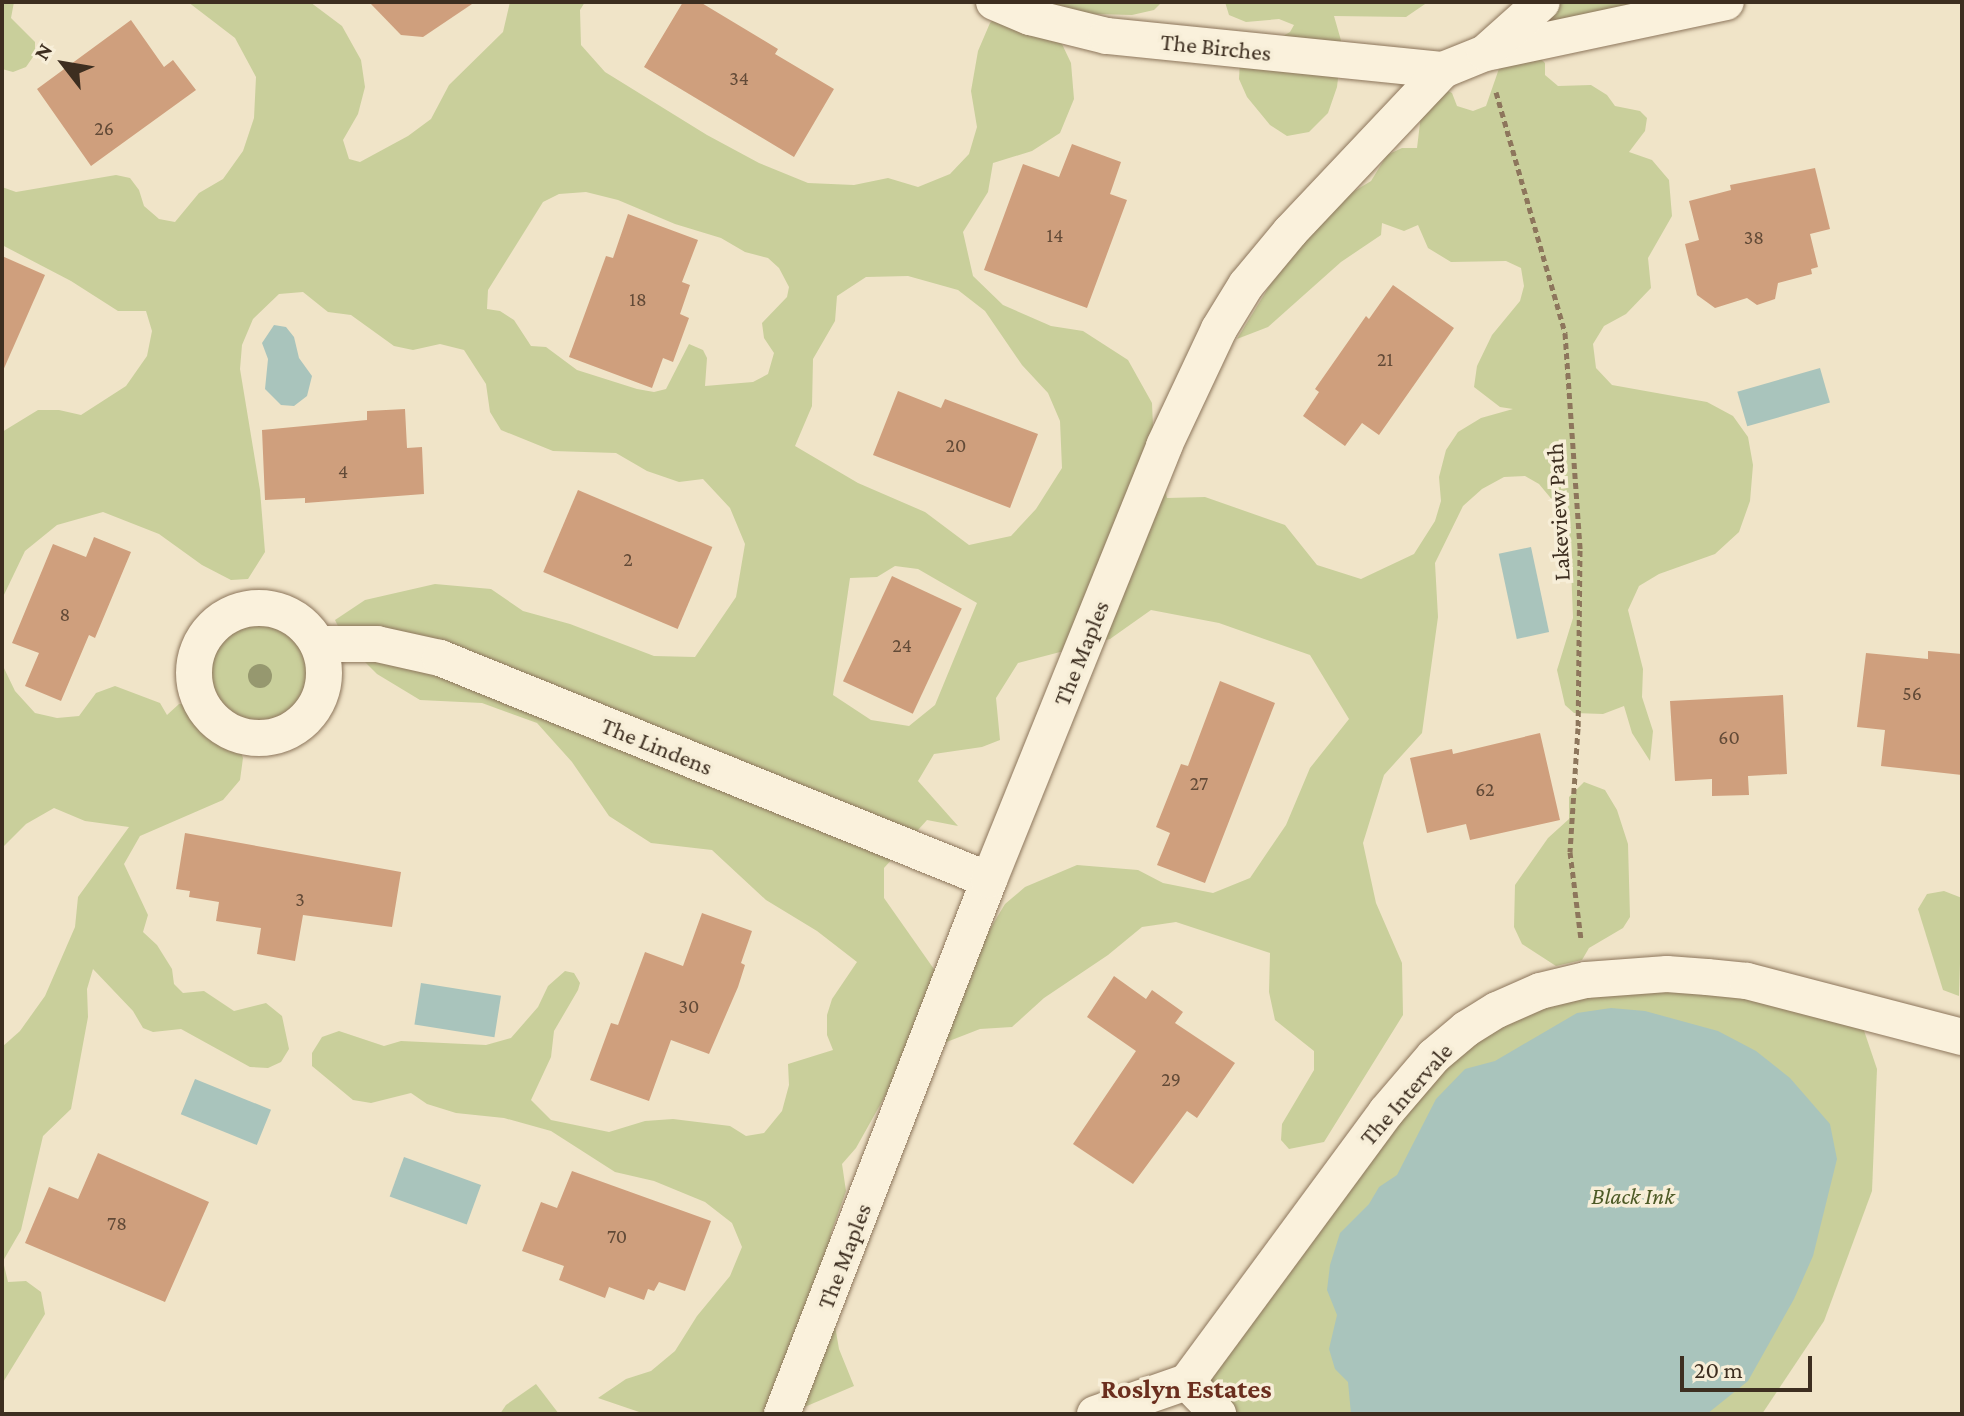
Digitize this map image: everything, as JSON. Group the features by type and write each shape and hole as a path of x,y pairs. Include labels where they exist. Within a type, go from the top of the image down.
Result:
{"street":[{"name":"The Birches","path":"994,2 1030,17 1107,36 1443,70"},
{"name":"The Maples","path":"782,1414 989,880 1181,406 1219,329 1246,285 1290,232 1443,70 1485,53 1542,2"},
{"path":"1485,53 1726,2"},
{"name":"The Lindens","path":"318,644 377,644 440,658 989,880"},
{"name":"The Intervale","path":"1187,1382 1386,1112 1434,1056 1466,1029 1497,1010 1540,991 1586,980 1667,974 1747,981 1962,1037"},
{"path":"1095,1414 1187,1382 1218,1414"}],"path":[{"name":"Lakeview Path","path":"1485,53 1565,333 1580,550 1578,728 1570,852 1586,980"}],"green space":[{"path":"2,2 14,2 11,18 35,42 35,54 26,67 13,72 2,69"},
{"path":"188,2 310,2 342,26 361,60 365,87 358,114 343,140 349,159 360,162 408,136 431,119 449,85 503,32 510,2 585,2 580,10 581,45 605,72 707,135 759,163 808,183 854,185 888,178 918,187 950,174 969,154 977,127 971,91 978,51 990,23 1006,7 1005,2 1162,2 1154,10 1132,15 1096,14 1052,23 1071,63 1074,99 1060,133 1032,151 993,163 988,192 963,232 973,276 1003,305 1051,326 1083,331 1128,360 1152,403 1154,449 1167,498 1205,497 1285,525 1317,565 1361,579 1414,554 1435,521 1441,501 1439,477 1446,450 1458,432 1481,418 1513,409 1500,407 1474,387 1477,366 1492,335 1520,301 1524,286 1521,268 1506,261 1451,262 1428,248 1418,225 1404,231 1382,223 1381,235 1341,262 1268,327 1237,339 1270,285 1335,203 1371,181 1387,155 1402,148 1417,148 1421,115 1442,88 1452,93 1457,106 1473,111 1486,106 1502,60 1536,54 1545,63 1545,75 1558,86 1591,85 1607,95 1615,106 1640,111 1647,118 1645,131 1629,152 1652,160 1669,180 1672,216 1648,258 1651,288 1626,314 1604,326 1593,344 1596,368 1612,385 1707,402 1733,416 1748,437 1753,465 1750,501 1739,532 1715,554 1659,574 1639,586 1628,610 1643,669 1642,697 1653,731 1650,761 1632,733 1624,706 1603,714 1574,713 1565,705 1557,670 1573,618 1570,541 1559,508 1539,484 1525,476 1504,477 1482,489 1463,506 1435,563 1438,617 1422,733 1384,775 1363,843 1376,903 1402,963 1403,1015 1324,1142 1289,1149 1281,1140 1282,1124 1314,1070 1314,1051 1275,1020 1269,992 1270,953 1176,922 1142,927 1108,955 1044,998 1012,1027 980,1029 944,1043 894,1080 856,1148 842,1164 846,1191 831,1233 826,1274 839,1349 854,1386 788,1414 645,1414 598,1398 626,1379 651,1371 675,1351 697,1316 730,1276 742,1247 732,1223 705,1202 654,1181 615,1172 551,1131 504,1118 456,1113 427,1104 411,1093 371,1103 353,1100 312,1066 312,1053 322,1037 339,1031 384,1046 401,1041 486,1045 511,1038 538,1007 548,986 565,971 574,973 580,983 554,1031 551,1057 531,1100 551,1120 609,1132 645,1121 673,1119 730,1126 746,1136 764,1133 782,1111 789,1085 788,1064 833,1050 827,1035 827,1015 832,999 857,962 817,931 766,900 712,850 651,843 609,816 572,762 537,723 482,703 420,700 377,674 347,644 335,620 365,600 435,584 491,589 523,611 570,624 654,656 695,657 736,597 745,544 730,508 703,479 679,482 647,471 616,453 553,451 501,430 490,412 486,384 464,350 440,344 413,350 394,346 351,315 328,312 303,292 279,294 253,319 242,345 240,369 260,490 265,552 248,579 231,580 202,565 159,534 103,512 57,525 25,551 2,599 2,432 38,410 59,410 81,415 126,386 147,356 152,331 146,311 118,311 71,281 2,245 2,187 16,192 116,175 130,178 139,190 144,206 159,219 175,222 199,193 223,179 243,151 254,118 256,77 235,38","holes":["586,192 618,200 675,224 721,238 745,252 768,258 779,268 789,287 787,297 762,323 764,338 774,353 768,374 753,382 705,386 707,358 703,350 689,344 666,389 654,392 637,389 577,370 546,347 531,346 514,320 500,311 487,309 488,290 543,202 559,194","908,276 958,290 985,311 1022,365 1048,393 1060,421 1062,468 1036,509 1011,536 969,545 925,512 858,483 795,446 812,406 813,359 835,321 837,296 866,277","895,566 918,569 977,603 935,705 909,726 871,720 833,695 850,578 877,577","1151,610 1219,623 1310,655 1349,719 1310,768 1286,825 1250,878 1213,893 1163,883 1138,870 1077,865 1025,887 1005,904 984,939 936,972 884,898 884,868 927,820 958,826 918,781 934,754 982,747 1000,740 996,698 1018,663 1110,639"]},
{"path":"1225,2 1428,2 1406,17 1334,16 1342,44 1337,87 1328,113 1309,132 1287,136 1270,125 1247,97 1239,79 1240,61 1290,32 1294,25 1279,19 1246,22 1229,15"},
{"path":"1541,2 1726,2 1507,37"},
{"path":"261,607 294,618 317,643 324,676 314,709 299,725 280,735 258,738 235,734 243,758 240,780 223,800 140,836 124,864 148,915 143,932 157,945 172,969 174,984 183,993 204,991 234,1011 266,1003 282,1016 289,1049 281,1062 268,1068 250,1067 181,1029 153,1032 143,1028 133,1011 93,969 87,989 88,1017 71,1109 43,1136 21,1230 3,1261 8,1282 26,1281 41,1292 45,1314 2,1384 2,1047 20,1031 45,996 75,927 78,897 129,827 85,821 54,808 26,824 2,848 2,664 15,691 35,713 57,718 79,716 96,693 115,686 160,703 167,715 179,704 202,704 195,687 195,665 201,644 213,626 243,609"},
{"path":"1584,782 1605,790 1617,810 1628,844 1630,917 1623,928 1589,948 1582,960 1556,966 1522,944 1514,927 1515,885 1548,838 1569,819 1569,797"},
{"path":"1944,891 1962,898 1959,996 1943,990 1918,909 1927,894"},
{"name":"Black Ink","path":"1586,980 1856,1007 1877,1069 1872,1191 1824,1321 1762,1414 1218,1414 1187,1382 1434,1056"},
{"path":"536,1384 559,1414 500,1414 506,1405"}],"water":[{"path":"274,325 286,327 294,337 299,358 312,376 307,396 294,406 281,405 265,389 268,359 262,343"},
{"path":"1820,368 1830,403 1747,426 1737,392"},
{"path":"1531,547 1549,632 1517,639 1499,554"},
{"path":"421,983 501,996 494,1037 414,1024"},
{"name":"Black Ink","path":"1611,1008 1645,1011 1718,1031 1756,1051 1790,1078 1830,1124 1837,1159 1813,1256 1794,1299 1748,1381 1707,1414 1351,1414 1348,1382 1335,1369 1329,1349 1337,1315 1327,1290 1330,1265 1340,1233 1369,1204 1379,1187 1397,1175 1436,1099 1465,1069 1495,1061 1577,1013"},
{"path":"195,1079 271,1110 257,1145 181,1114"},
{"path":"404,1157 481,1185 467,1225 390,1196"}],"building":[{"path":"369,2 475,2 423,37 401,35"},
{"path":"683,2 700,2 778,49 775,54 834,89 794,157 644,67"},
{"path":"131,20 164,67 173,60 196,90 91,166 37,89"},
{"path":"1072,144 1121,162 1110,194 1127,200 1087,308 984,270 1023,164 1059,177"},
{"path":"1815,168 1830,229 1810,234 1818,267 1811,269 1812,274 1778,283 1775,299 1757,305 1747,298 1715,308 1697,295 1685,244 1699,240 1689,201 1731,190 1730,185"},
{"path":"628,214 698,240 682,282 690,285 680,314 689,318 673,362 663,358 652,388 569,357 606,256 613,258"},
{"path":"2,256 45,275 2,373"},
{"path":"1393,285 1454,328 1379,435 1362,423 1345,446 1303,416 1319,392 1315,389 1366,316 1369,319"},
{"path":"898,391 941,408 945,399 1038,434 1010,508 873,455"},
{"path":"405,409 407,448 422,447 424,494 305,503 305,498 265,500 262,430 367,420 367,411"},
{"path":"578,490 712,547 678,629 543,572"},
{"path":"94,537 131,552 95,638 89,635 61,701 25,686 39,653 12,643 53,544 86,557"},
{"path":"892,576 962,609 913,714 843,681"},
{"path":"1928,651 1962,654 1962,775 1881,766 1885,730 1857,727 1866,653 1928,659"},
{"path":"1220,681 1275,703 1205,883 1157,865 1170,833 1156,827 1181,764 1188,766"},
{"path":"1783,695 1787,774 1748,776 1749,795 1712,796 1712,779 1675,781 1670,701"},
{"path":"1540,733 1560,820 1470,840 1466,824 1427,833 1410,758 1452,749 1453,754"},
{"path":"185,833 401,872 392,927 303,915 295,961 257,954 261,928 216,921 219,902 189,897 190,891 176,889"},
{"path":"702,913 752,931 741,963 745,965 738,987 709,1054 671,1040 649,1101 590,1080 611,1023 618,1025 645,952 683,966"},
{"path":"1114,976 1146,999 1152,990 1183,1012 1175,1023 1235,1063 1197,1118 1187,1111 1133,1184 1073,1144 1136,1051 1087,1017"},
{"path":"98,1153 209,1202 165,1302 25,1243 49,1187 78,1199"},
{"path":"572,1171 711,1221 685,1291 659,1282 654,1291 648,1289 644,1300 609,1287 605,1298 559,1280 564,1266 522,1251 541,1202 557,1208"}],"district":[{"name":"Roslyn Estates","path":"1186,1389"}]}
